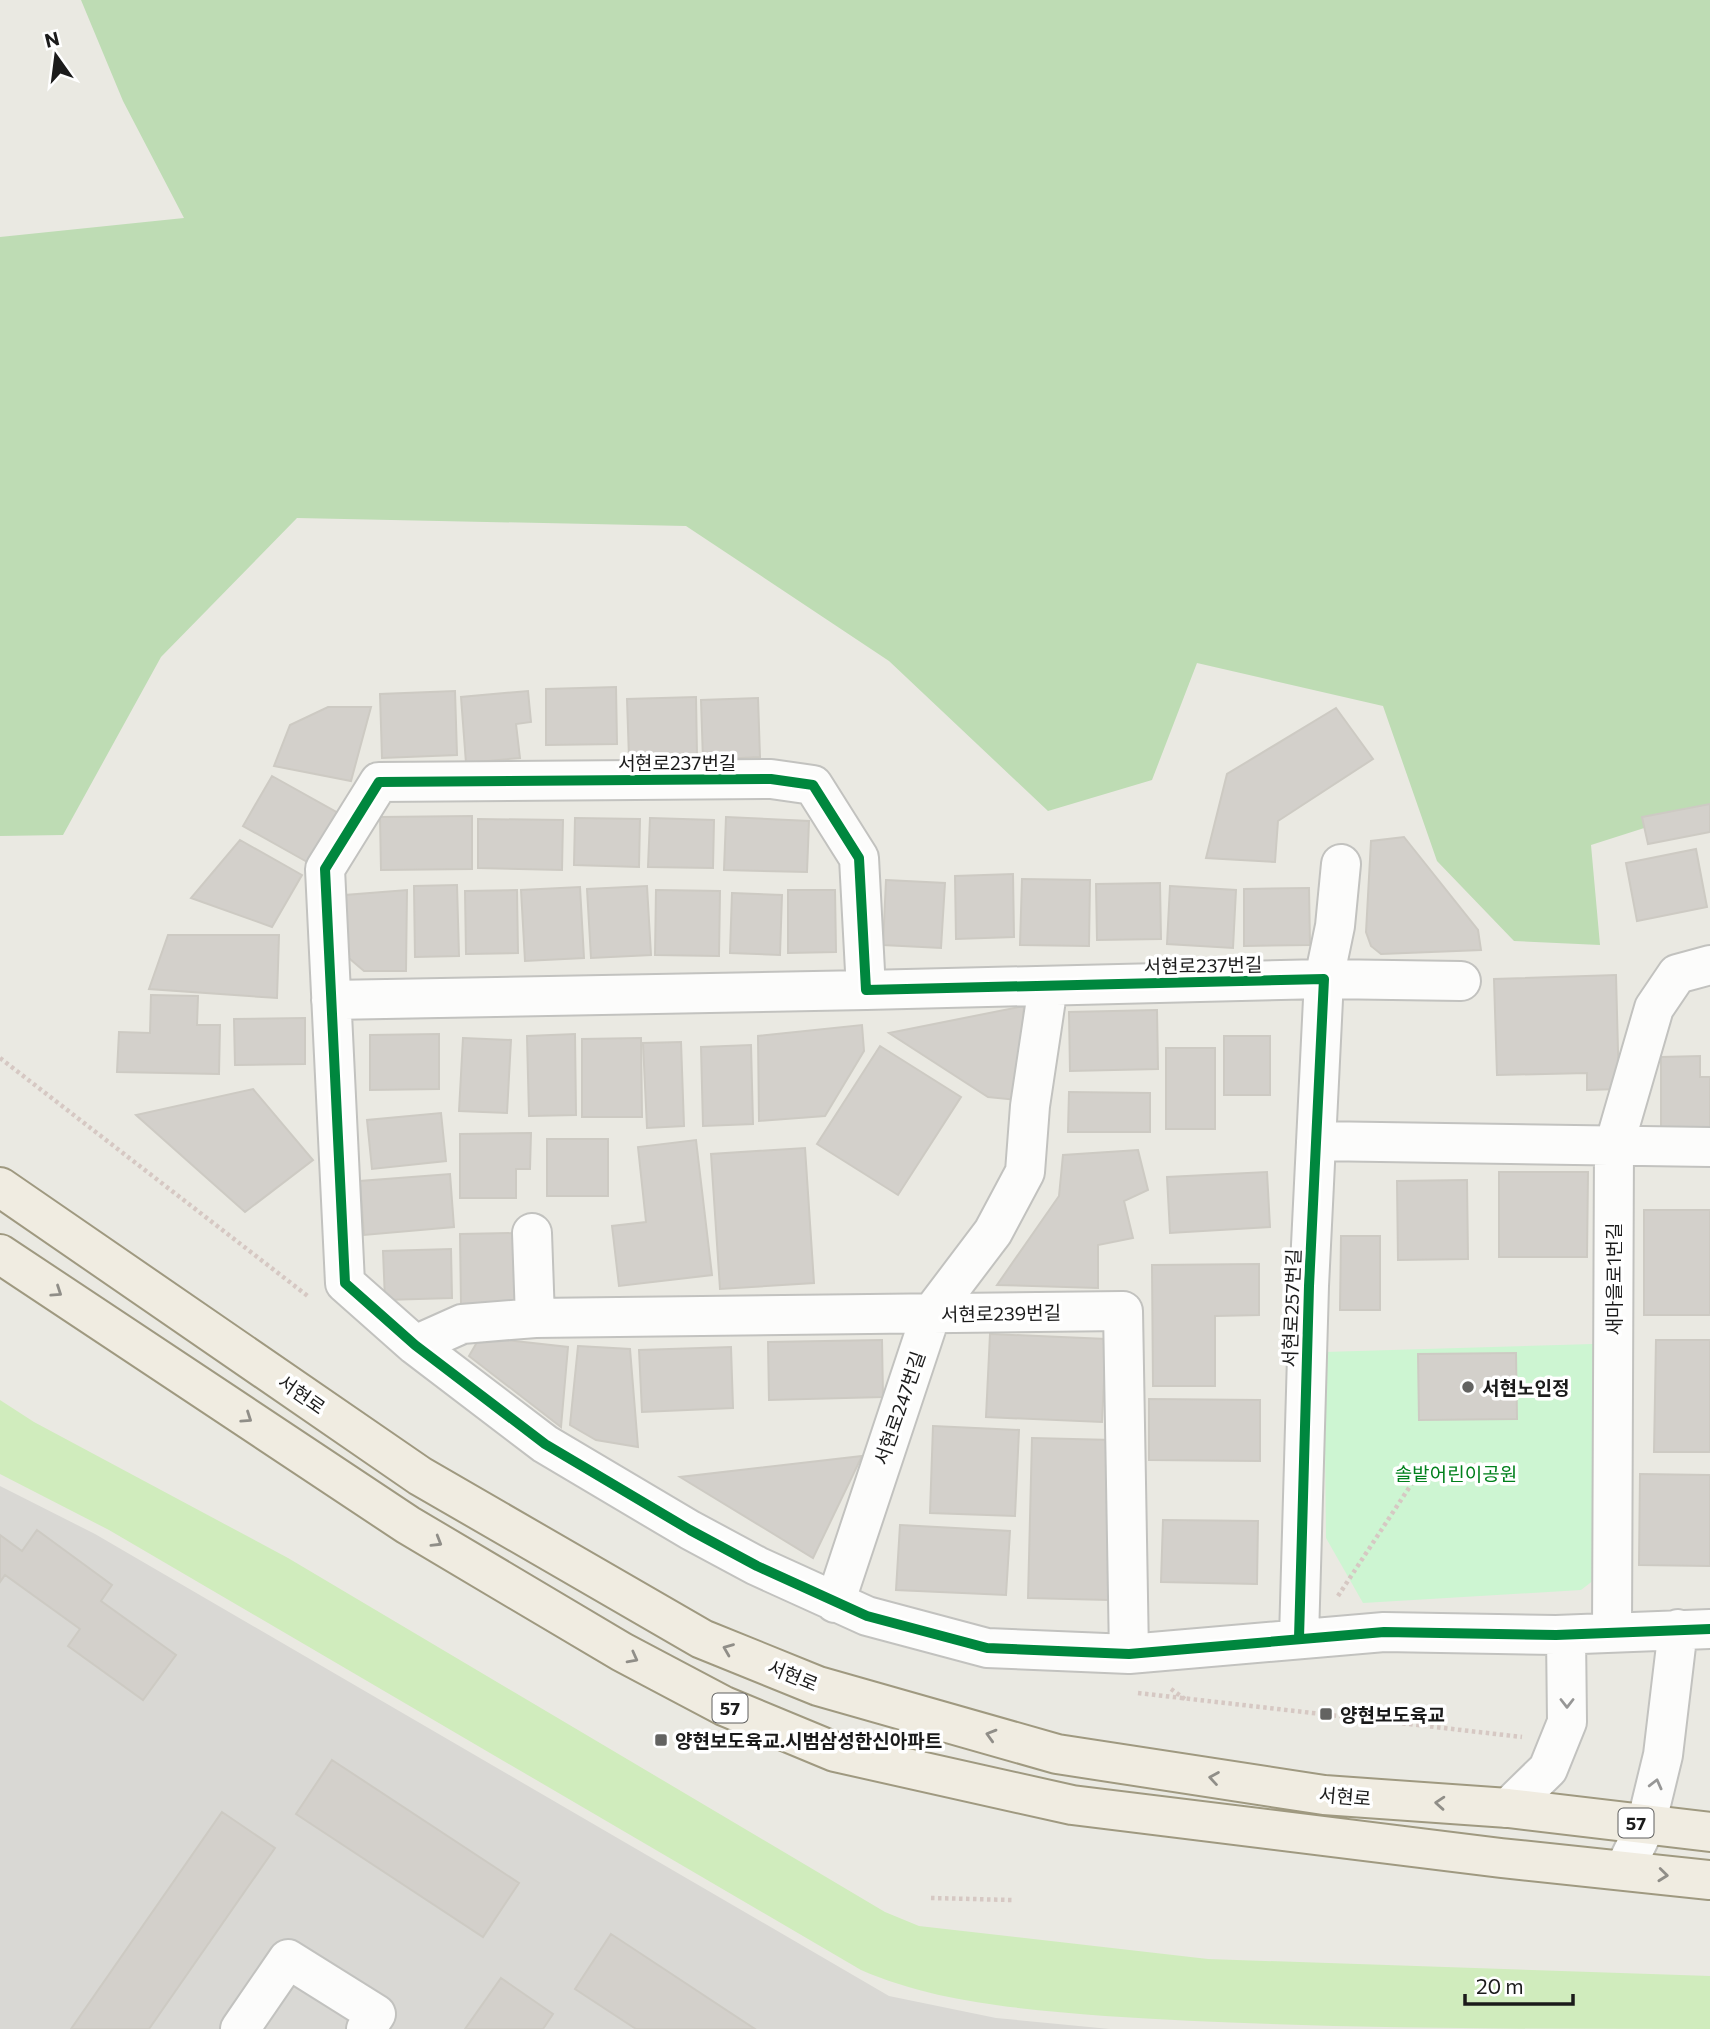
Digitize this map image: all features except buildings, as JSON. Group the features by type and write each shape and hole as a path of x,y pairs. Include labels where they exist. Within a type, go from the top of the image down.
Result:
{"main road":[{"name":"서현로","path":"0,1187 420,1476 702,1639 818,1686 1058,1754 1324,1795 1508,1808 1710,1832"},
{"name":"57","path":"0,1254 408,1525 634,1658 724,1706 835,1752 982,1788 1072,1805 1501,1858 1710,1880"}],"street":[{"name":"서현로237번길","path":"415,1345 345,1283 325,869 379,782 771,779 813,785 859,858 866,990"},
{"name":"서현로257번길","path":"1299,1638 1309,1286 1324,979 1335,926 1341,864"},
{"name":"새마을로1번길","path":"1612,1631 1614,1146 1654,1008 1677,974 1710,965"},
{"name":"서현로237번길","path":"331,1000 1324,979 1461,981"},
{"name":"서현로247번길","path":"835,1603 930,1314 993,1233 1025,1172 1030,1105 1048,986"},
{"path":"1316,1141 1710,1147"},
{"path":"532,1233 535,1318"},
{"name":"서현로239번길","path":"415,1345 462,1324 535,1318 1123,1311 1129,1654"},
{"path":"415,1345 545,1444 690,1530 835,1603 867,1616 987,1648 1129,1654 1384,1632 1566,1634 1694,1629 1646,1825 1624,1870"},
{"path":"1508,1808 1548,1769 1567,1722 1566,1634"},
{"path":"240,2029 288,1959 376,2014 366,2029"}],"path":[{"path":"1299,1638 1348,1586 1420,1471 1480,1465"},
{"path":"1130,1692 1560,1741"},
{"path":"931,1898 1012,1900"}],"shaded area":[{"path":"0,1486 95,1534 889,1996 996,2018 1110,2029 0,2029"}],"green space":[{"path":"81,0 1710,0 1710,807 1591,845 1600,945 1514,941 1437,861 1383,706 1197,663 1152,780 1048,811 889,661 686,526 297,518 161,657 63,835 0,836 0,237 184,218 123,101"},
{"name":"솔밭어린이공원","path":"1593,1344 1603,1573 1581,1590 1363,1603 1326,1538 1324,1352"},
{"path":"0,1400 34,1422 288,1558 885,1912 919,1926 1208,1959 1710,1976 1710,2029 1331,2026 1105,2016 980,2003 890,1981 861,1970 109,1530 0,1474"}],"cycle path":[{"path":"1299,1638 1309,1286 1324,979 866,990 859,858 813,785 771,779 379,782 325,869 345,1283 415,1345 545,1444 690,1530 757,1566 867,1616 987,1648 1129,1654 1384,1632 1556,1635 1710,1629"}],"place":[{"name":"서현노인정","path":"1468,1387"},
{"name":"양현보도육교","path":"1326,1714"},
{"name":"양현보도육교.시범삼성한신아파트","path":"661,1740"}]}
